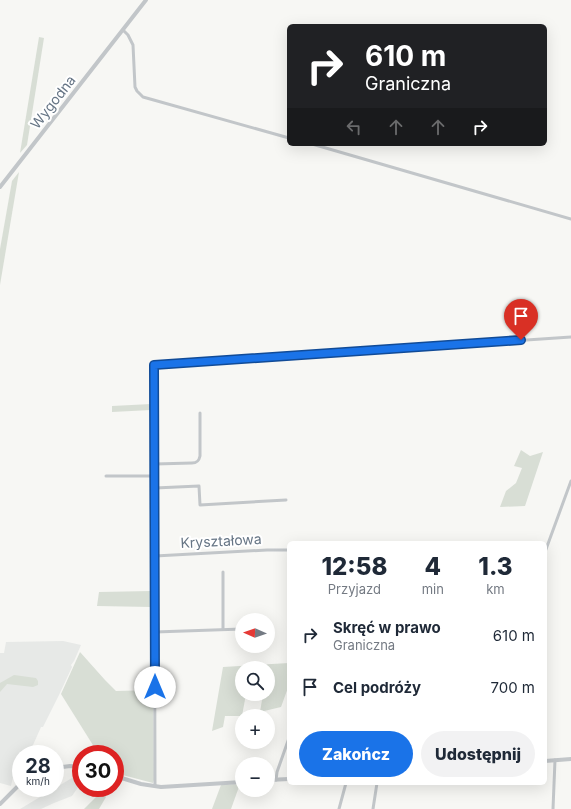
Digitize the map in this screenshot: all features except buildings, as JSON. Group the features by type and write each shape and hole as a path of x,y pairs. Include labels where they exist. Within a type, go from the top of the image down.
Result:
{"street":[{"name":"Wygodna","path":"0,187 146,0"},
{"path":"123,30 128,35 133,45 136,87 137,91 143,97 287,137"},
{"path":"319,146 571,219"},
{"path":"155,786 154,365 571,337"},
{"path":"155,464 196,463 200,456 200,413"},
{"path":"106,476 154,476"},
{"path":"547,547 571,481"},
{"path":"155,488 199,486 200,505 286,500"},
{"name":"Kryształowa","path":"155,556 287,550"},
{"path":"223,572 223,629"},
{"path":"155,632 235,629"},
{"path":"287,744 277,772 276,780 287,779"},
{"path":"547,761 571,759"},
{"path":"553,809 556,760"},
{"path":"124,778 165,787 235,782"},
{"path":"339,809 345,785"},
{"path":"373,809 377,785"},
{"path":"0,804 12,792"}],"shaded area":[{"path":"39,37 44,38 27,145 20,153"},
{"path":"19,172 0,285 0,249 12,181"},
{"path":"151,404 151,410 112,412 112,406"},
{"path":"521,450 530,456 543,452 525,506 500,507 506,491 516,483 522,468 514,466"},
{"path":"151,591 151,607 97,606 99,592"},
{"path":"63,641 81,645 59,695 43,727 41,727 33,745 12,745 11,786 0,783 0,653 4,653 6,642"},
{"path":"80,652 116,691 153,690 153,783 124,775 124,745 93,745 61,694"},
{"path":"287,663 287,690 281,707 260,709 262,701 275,701 275,664"},
{"path":"235,666 235,701 245,701 243,709 235,709 235,716 225,716 223,727 212,731 223,667"},
{"path":"14,675 36,678 38,685 33,687 7,684 0,692 0,683"},
{"path":"72,778 72,796 41,809 20,809 40,797 64,797 64,783"},
{"path":"235,784 235,797 231,809 212,809 221,785"},
{"path":"96,797 106,797 99,809 84,809"}],"route":[{"path":"155,687 154,365 521,340"}]}
